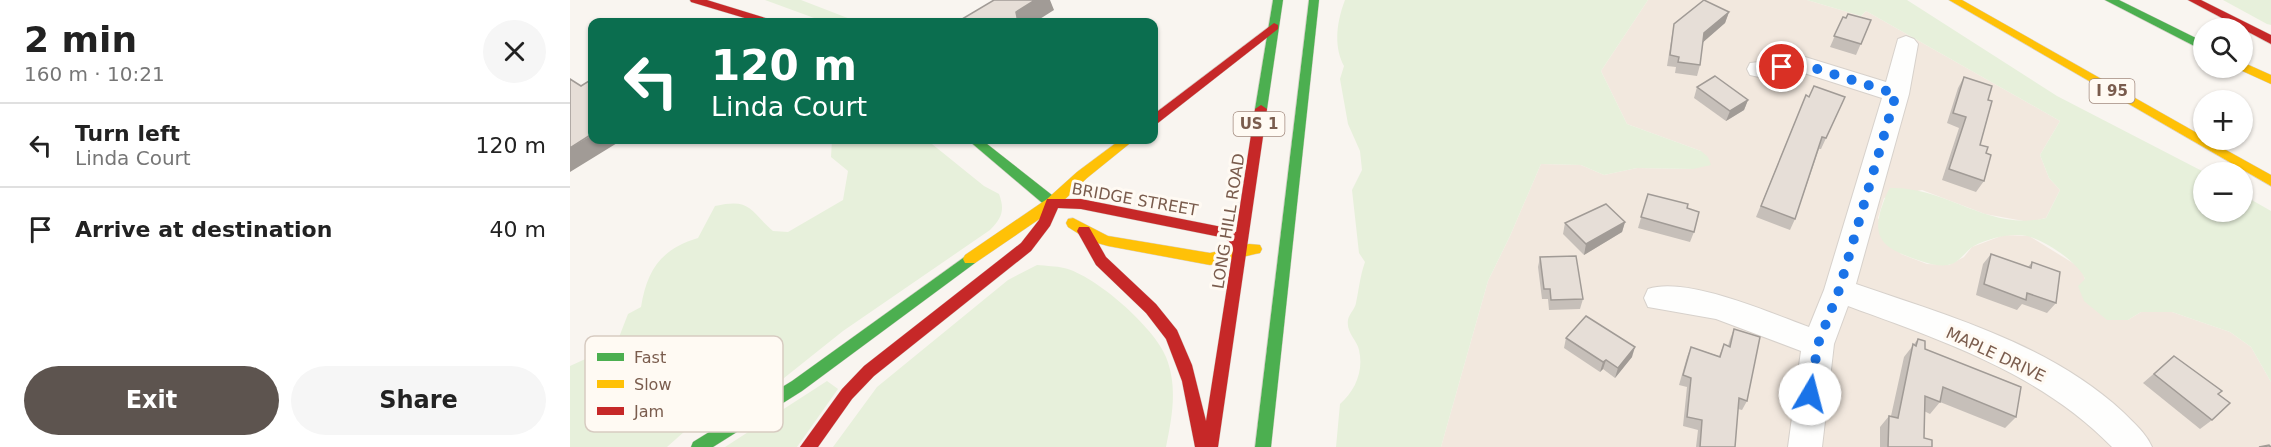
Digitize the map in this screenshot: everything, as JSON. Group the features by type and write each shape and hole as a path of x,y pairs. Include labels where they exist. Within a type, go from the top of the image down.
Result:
{"main road":[{"path":"695,0 755,18"},
{"name":"LONG HILL ROAD","path":"1210,447 1278,0"},
{"name":"US 1","path":"1263,447 1314,0"},
{"name":"I 95","path":"1954,0 2271,182"},
{"path":"2110,0 2193,42"},
{"path":"2129,0 2193,32"},
{"path":"2193,0 2271,40"},
{"path":"1158,117 1274,27"},
{"path":"2253,61 2271,70"},
{"path":"2253,71 2271,80"},
{"name":"BRIDGE STREET","path":"979,144 1084,231 1108,241 1218,260 1240,249 1286,248"},
{"path":"783,395 1000,236 1052,203 1077,179 1123,144"},
{"path":"808,447 847,394 869,371 1026,247 1045,222 1052,203"},
{"name":"BRIDGE STREET","path":"1052,203 1081,204 1222,232 1234,237 1240,249"},
{"path":"1084,231 1091,248 1106,270 1153,311 1167,328 1182,359 1203,447"},
{"path":"699,447 723,432"}],"street":[{"path":"1805,447 1818,344 1839,290 1896,94 1906,44"},
{"path":"1759,69 1805,65 1896,94"},
{"name":"MAPLE DRIVE","path":"1839,290 1951,332 2041,374 2088,403 2135,447"},
{"path":"1659,298 1718,307 1818,344"}],"shaded area":[{"path":"1648,0 1807,0 1861,16 1866,11 2060,121 2040,155 2049,178 2060,190 2046,218 2029,222 1985,214 1922,190 1884,198 1878,218 1901,254 1927,264 1949,265 1964,257 1972,247 2004,235 2029,236 2081,268 2085,279 2128,320 2141,312 2172,312 2230,332 2251,347 2271,382 2271,447 1441,447 1488,281 1541,164 1581,165 1604,175 1637,168 1693,169 1701,151 1627,124 1601,71"}],"green space":[{"path":"765,0 801,0 848,18 814,18"},
{"path":"1345,0 1648,0 1601,71 1627,124 1701,151 1708,157 1711,165 1693,169 1637,168 1604,175 1581,165 1541,164 1488,281 1441,447 1336,447 1340,404 1354,387 1359,373 1359,350 1350,333 1348,320 1355,305 1365,262 1359,253 1352,190 1362,170 1360,151 1348,124 1340,79 1344,66 1337,42 1340,16"},
{"path":"1807,0 1907,0 2057,96 2193,166 2193,222 2253,222 2253,201 2271,211 2271,382 2251,347 2230,332 2172,312 2141,312 2128,320 2107,320 2084,301 2078,286 2085,279 2076,266 2060,253 2034,238 2014,235 1993,239 1974,246 1956,262 1944,265 1916,260 1888,246 1883,241 1878,228 1881,209 1890,188 1910,189 1930,194 2005,219 2025,221 2046,218 2060,190 2049,178 2040,155 2060,121 1866,11 1861,16"},
{"path":"2223,0 2271,0 2271,25 2267,24"},
{"path":"832,144 932,144 984,186 999,194 1002,205 1000,218 990,230 843,331 783,379 783,336 619,336 628,314 641,307 647,282 658,263 674,248 698,238 715,206 743,205 754,212 773,231 788,232 843,200 848,171 831,157"},
{"path":"1037,265 1064,268 1091,281 1122,304 1160,345 1170,368 1173,391 1166,447 833,447 877,387 1008,280"},
{"path":"585,359 585,432 684,432 667,447 570,447 570,366"},
{"path":"827,381 838,389 797,447 725,447 748,432 783,432 783,409"}],"building":[{"path":"994,0 1035,0 1016,12 1017,18 964,18"},
{"path":"1704,0 1729,12 1704,33 1700,65 1678,62 1679,57 1670,55 1674,24"},
{"path":"1848,14 1871,20 1861,44 1834,36 1843,17 1846,18"},
{"path":"1715,76 1748,100 1730,111 1697,87"},
{"path":"1964,77 1992,86 1988,100 1992,101 1980,145 1988,147 1986,153 1991,155 1984,181 1949,169 1966,117 1953,113"},
{"path":"570,79 581,86 588,82 588,137 570,148"},
{"path":"1814,86 1845,97 1826,138 1822,137 1795,219 1761,206 1806,95 1809,97"},
{"path":"1648,194 1688,204 1687,208 1699,212 1694,232 1641,217"},
{"path":"1606,204 1625,222 1586,244 1565,223"},
{"path":"1991,254 2031,268 2032,262 2060,272 2056,303 2027,293 2026,300 1984,284"},
{"path":"1576,256 1583,299 1551,300 1550,289 1544,289 1540,257"},
{"path":"1586,316 1635,347 1618,368 1606,360 1603,362 1566,338"},
{"path":"1734,329 1760,337 1747,401 1739,398 1735,447 1700,447 1702,420 1687,417 1691,378 1683,375 1691,347 1720,357 1724,344 1730,347"},
{"path":"1918,339 1925,341 1925,349 2021,387 2016,417 1943,387 1940,402 1925,396 1924,438 1932,440 1932,447 1888,447 1889,416 1898,418 1913,344 1916,346"},
{"path":"2174,356 2222,391 2218,394 2230,403 2212,420 2154,374"}],"traffic: fast":[{"path":"1261,109 1278,0"},
{"path":"1263,447 1314,0"},
{"path":"2110,0 2193,42"},
{"path":"979,144 1052,203"},
{"path":"783,395 970,259"},
{"path":"699,447 723,432"}],"traffic: slow":[{"path":"1954,0 2271,181"},
{"path":"2253,71 2271,80"},
{"path":"970,259 1052,203 1082,175 1123,144"},
{"path":"1073,223 1095,237 1108,241 1210,259 1255,249"}],"traffic: jam":[{"path":"695,0 755,18"},
{"path":"2193,0 2271,40"},
{"path":"1158,117 1274,27"},
{"path":"1210,447 1261,109"},
{"path":"1052,203 1081,204 1222,232 1234,237 1240,249"},
{"path":"808,447 847,394 869,371 1026,247 1045,222 1051,208"},
{"path":"1084,231 1092,248 1110,272 1151,309 1171,335 1190,381 1203,447"}],"route":[{"path":"1782,67 1805,65 1896,94 1839,290 1818,344 1810,394"}]}
